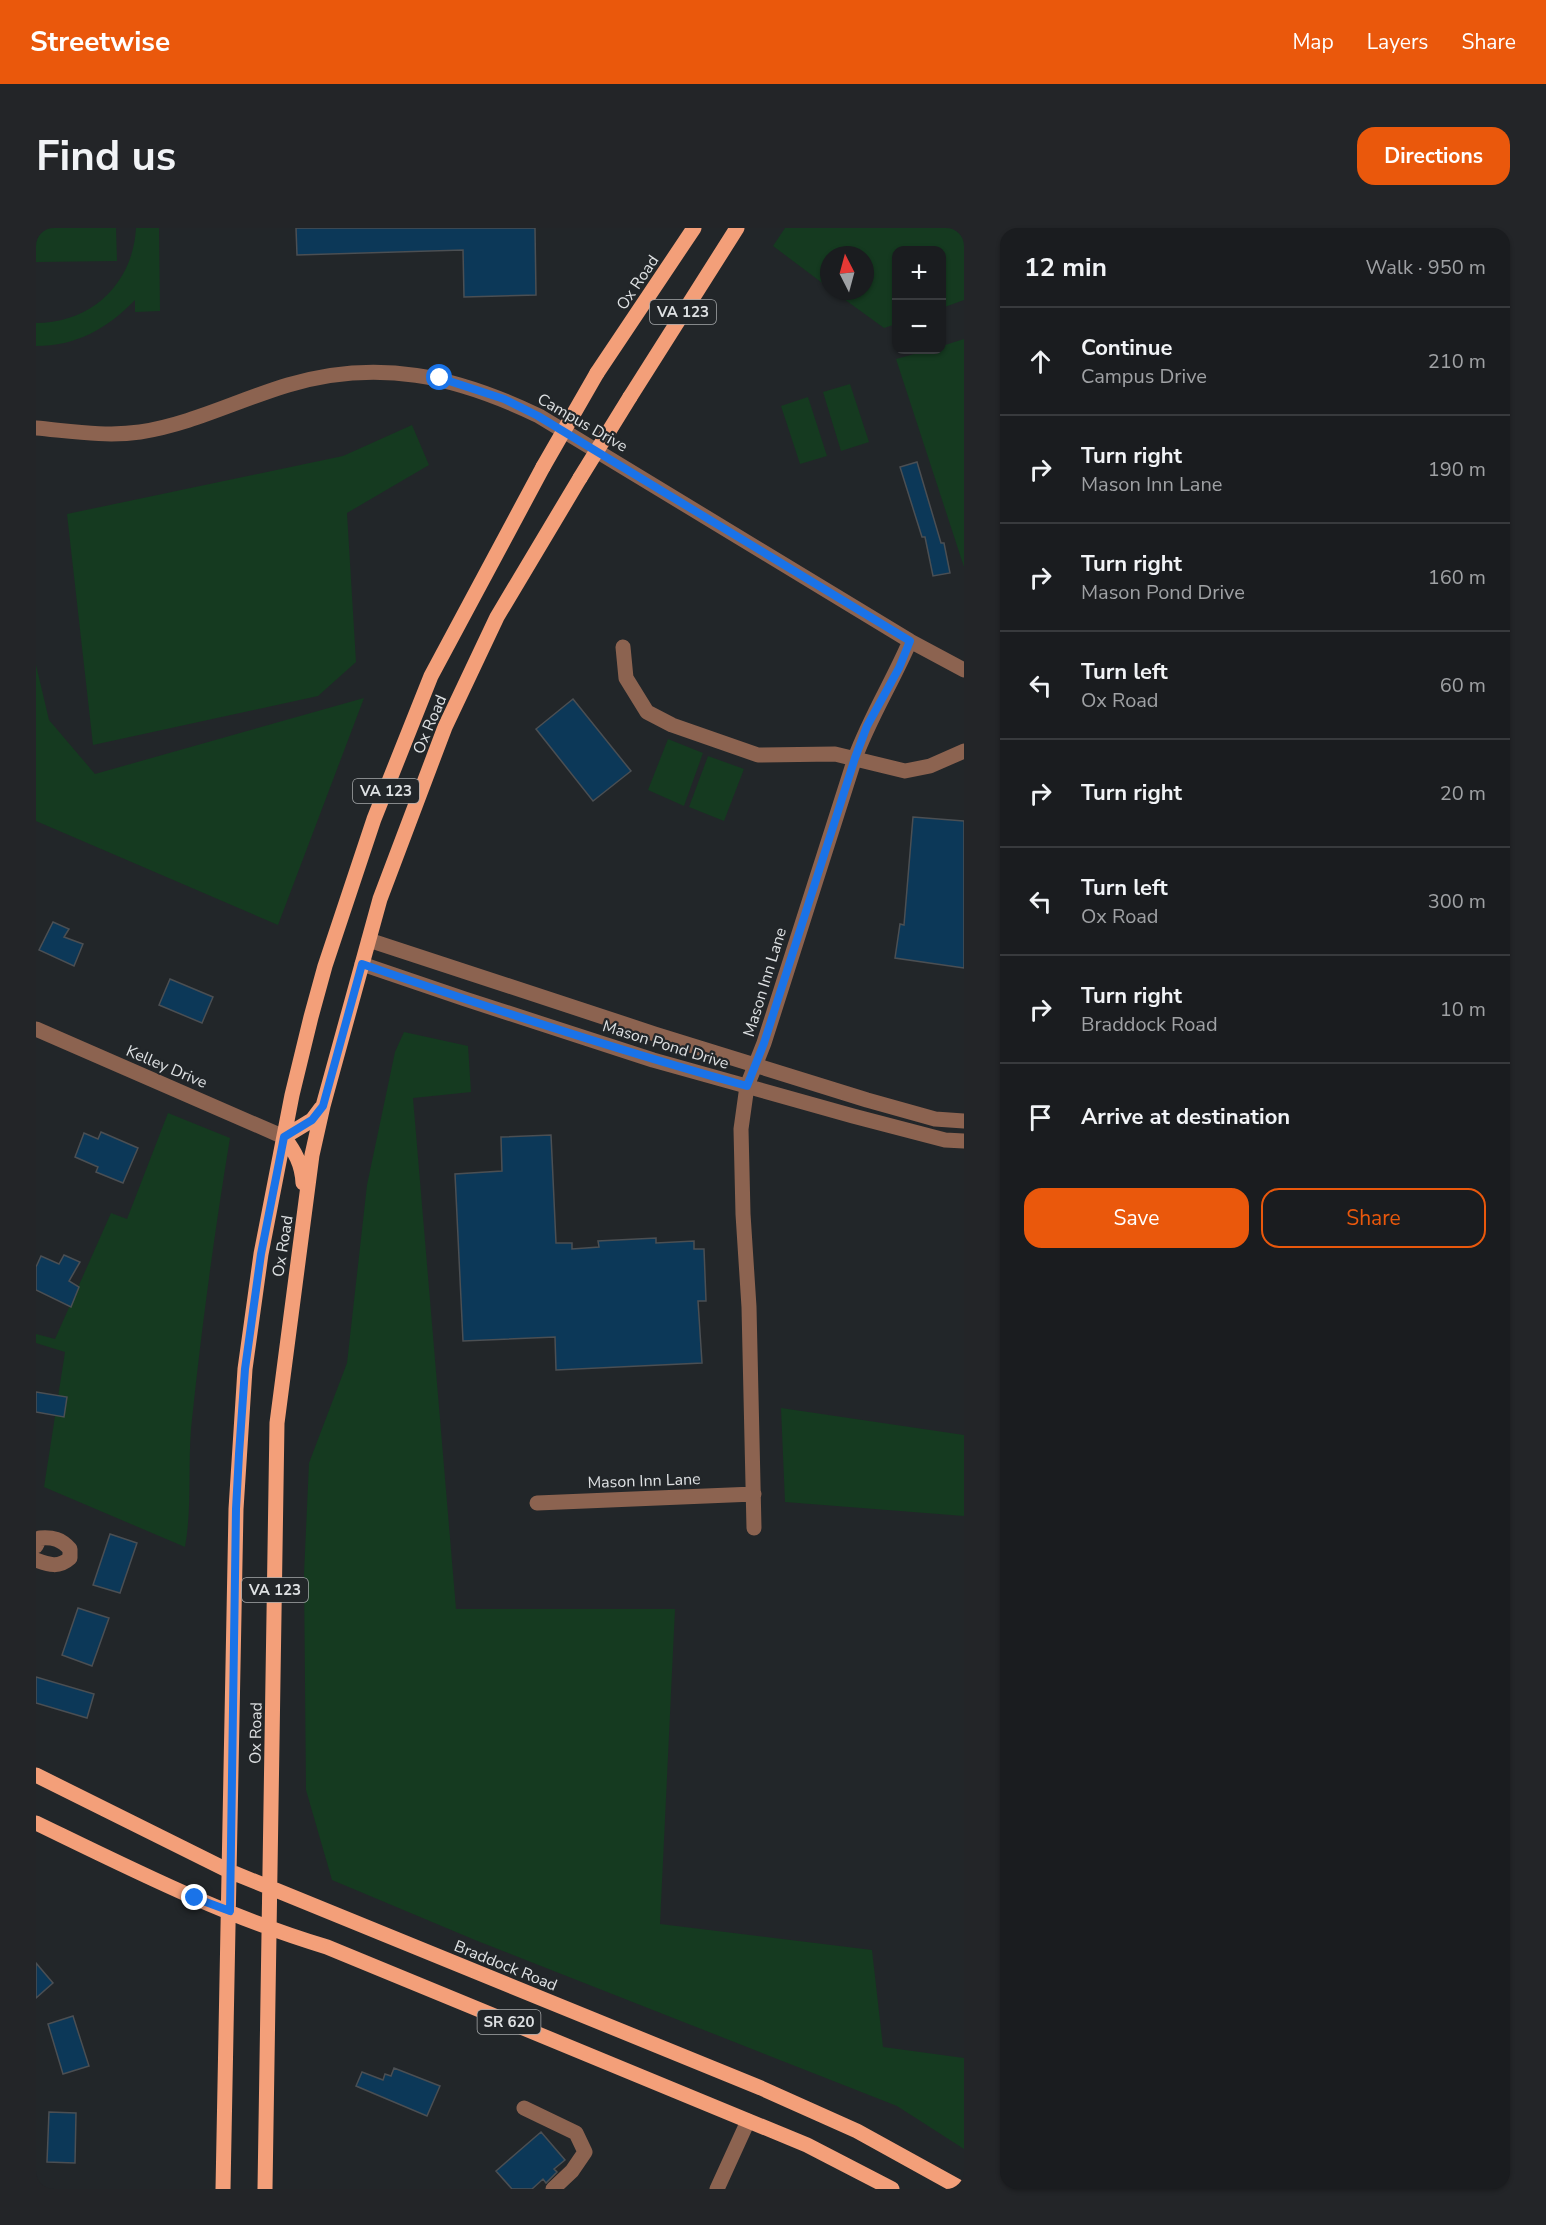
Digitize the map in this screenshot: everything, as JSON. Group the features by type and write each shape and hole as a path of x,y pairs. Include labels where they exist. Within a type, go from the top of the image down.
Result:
{"main road":[{"name":"Ox Road","path":"223,2189 239,1454 245,1369 261,1254 305,1039 325,966 374,819 431,676 543,466 597,373 694,228"},
{"name":"Ox Road","path":"265,2189 277,1423 312,1155 323,1106 381,900 445,727 497,617 580,478 737,228"},
{"path":"304,1218 302,1170 297,1155 284,1137 312,1120 323,1106"},
{"name":"Braddock Road","path":"36,1775 229,1871 761,2088 857,2131 962,2189"},
{"name":"SR 620","path":"36,1823 165,1885 327,1947 807,2145 891,2189"}],"street":[{"name":"Campus Drive","path":"36,428 116,434 139,432 183,423 287,385 332,375 404,372 440,378 504,399 538,416 910,641 964,670"},
{"name":"Mason Inn Lane","path":"754,1528 749,1307 741,1129 747,1086 756,1066 855,758 867,726 899,668 910,641"},
{"path":"622,647 626,678 647,712 672,725 758,755 835,754 904,771 930,766 964,751"},
{"name":"Mason Pond Drive","path":"369,940 867,1100 935,1119 964,1121"},
{"name":"Mason Pond Drive","path":"362,964 630,1053 945,1140 964,1142"},
{"name":"Kelley Drive","path":"36,1029 284,1137"},
{"name":"Mason Inn Lane","path":"537,1503 754,1494"},
{"path":"36,1546 40,1538 52,1537 63,1541 70,1549 70,1558 65,1563 57,1565 36,1560"},
{"path":"524,2108 576,2133 585,2152 572,2171 554,2189"},
{"path":"717,2189 748,2121"}],"green space":[{"path":"36,228 116,228 117,261 36,262"},
{"path":"136,228 159,228 160,311 135,312 135,300 113,319 90,334 64,343 36,346 36,323 56,321 91,308 118,283 133,248"},
{"path":"785,228 958,228 964,232 964,300 946,307 946,246 892,246 892,325 884,328 845,300 874,300 874,246 820,246 820,281 773,246"},
{"path":"964,339 964,567 896,359 914,354 946,354 946,345"},
{"path":"850,384 869,442 841,451 823,392"},
{"path":"808,397 827,456 800,464 781,406"},
{"path":"412,425 429,465 347,513 356,662 318,696 93,745 67,514 343,456"},
{"path":"36,665 49,720 95,774 364,698 278,925 36,821"},
{"path":"668,739 703,753 684,806 648,790"},
{"path":"708,756 744,769 724,821 689,807"},
{"path":"404,1032 468,1046 471,1092 413,1098 456,1609 675,1609 660,1924 872,1950 883,2047 964,2058 964,2149 897,2106 475,1940 332,1880 306,1790 304,1574 309,1463 347,1363 367,1185 395,1052"},
{"path":"168,1113 230,1138 213,1247 191,1429 185,1547 44,1487 65,1352 36,1343 36,1334 55,1339 111,1213 127,1219"},
{"path":"781,1408 964,1435 964,1516 785,1502"}],"building":[{"path":"296,228 535,228 536,295 464,297 463,250 297,255"},
{"path":"917,462 941,543 944,543 950,573 933,576 925,537 922,537 900,467"},
{"path":"573,699 631,771 593,801 536,729"},
{"path":"913,817 964,821 964,968 895,958 900,924 904,925"},
{"path":"53,922 69,929 64,937 83,944 74,966 39,950"},
{"path":"170,979 213,997 202,1023 159,1005"},
{"path":"101,1132 138,1148 123,1183 96,1172 98,1167 75,1157 84,1133 98,1139"},
{"path":"551,1135 556,1243 572,1243 572,1249 599,1247 598,1241 656,1238 656,1243 694,1241 694,1249 704,1249 706,1301 698,1301 702,1363 556,1370 555,1337 463,1341 455,1174 502,1171 501,1137"},
{"path":"64,1255 80,1262 69,1281 79,1287 71,1307 36,1290 36,1267 41,1256 59,1264"},
{"path":"36,1392 67,1397 64,1417 36,1412"},
{"path":"110,1534 137,1543 120,1593 93,1585"},
{"path":"78,1608 109,1618 92,1666 62,1655"},
{"path":"36,1677 94,1694 87,1718 36,1703"},
{"path":"36,1963 53,1983 36,1998"},
{"path":"73,2016 89,2066 63,2074 48,2024"},
{"path":"394,2068 440,2086 427,2116 356,2086 362,2072 383,2080 385,2074 391,2076"},
{"path":"49,2112 76,2113 75,2163 47,2162"},
{"path":"541,2132 565,2160 554,2169 557,2172 546,2183 543,2179 532,2189 512,2189 496,2171"}],"route":[{"path":"195,1898 230,1911 236,1509 245,1369 261,1254 284,1137 312,1120 323,1106 362,964 653,1060 747,1086 764,1043 855,758 867,726 899,668 910,641 538,416 504,399 440,378"}]}
